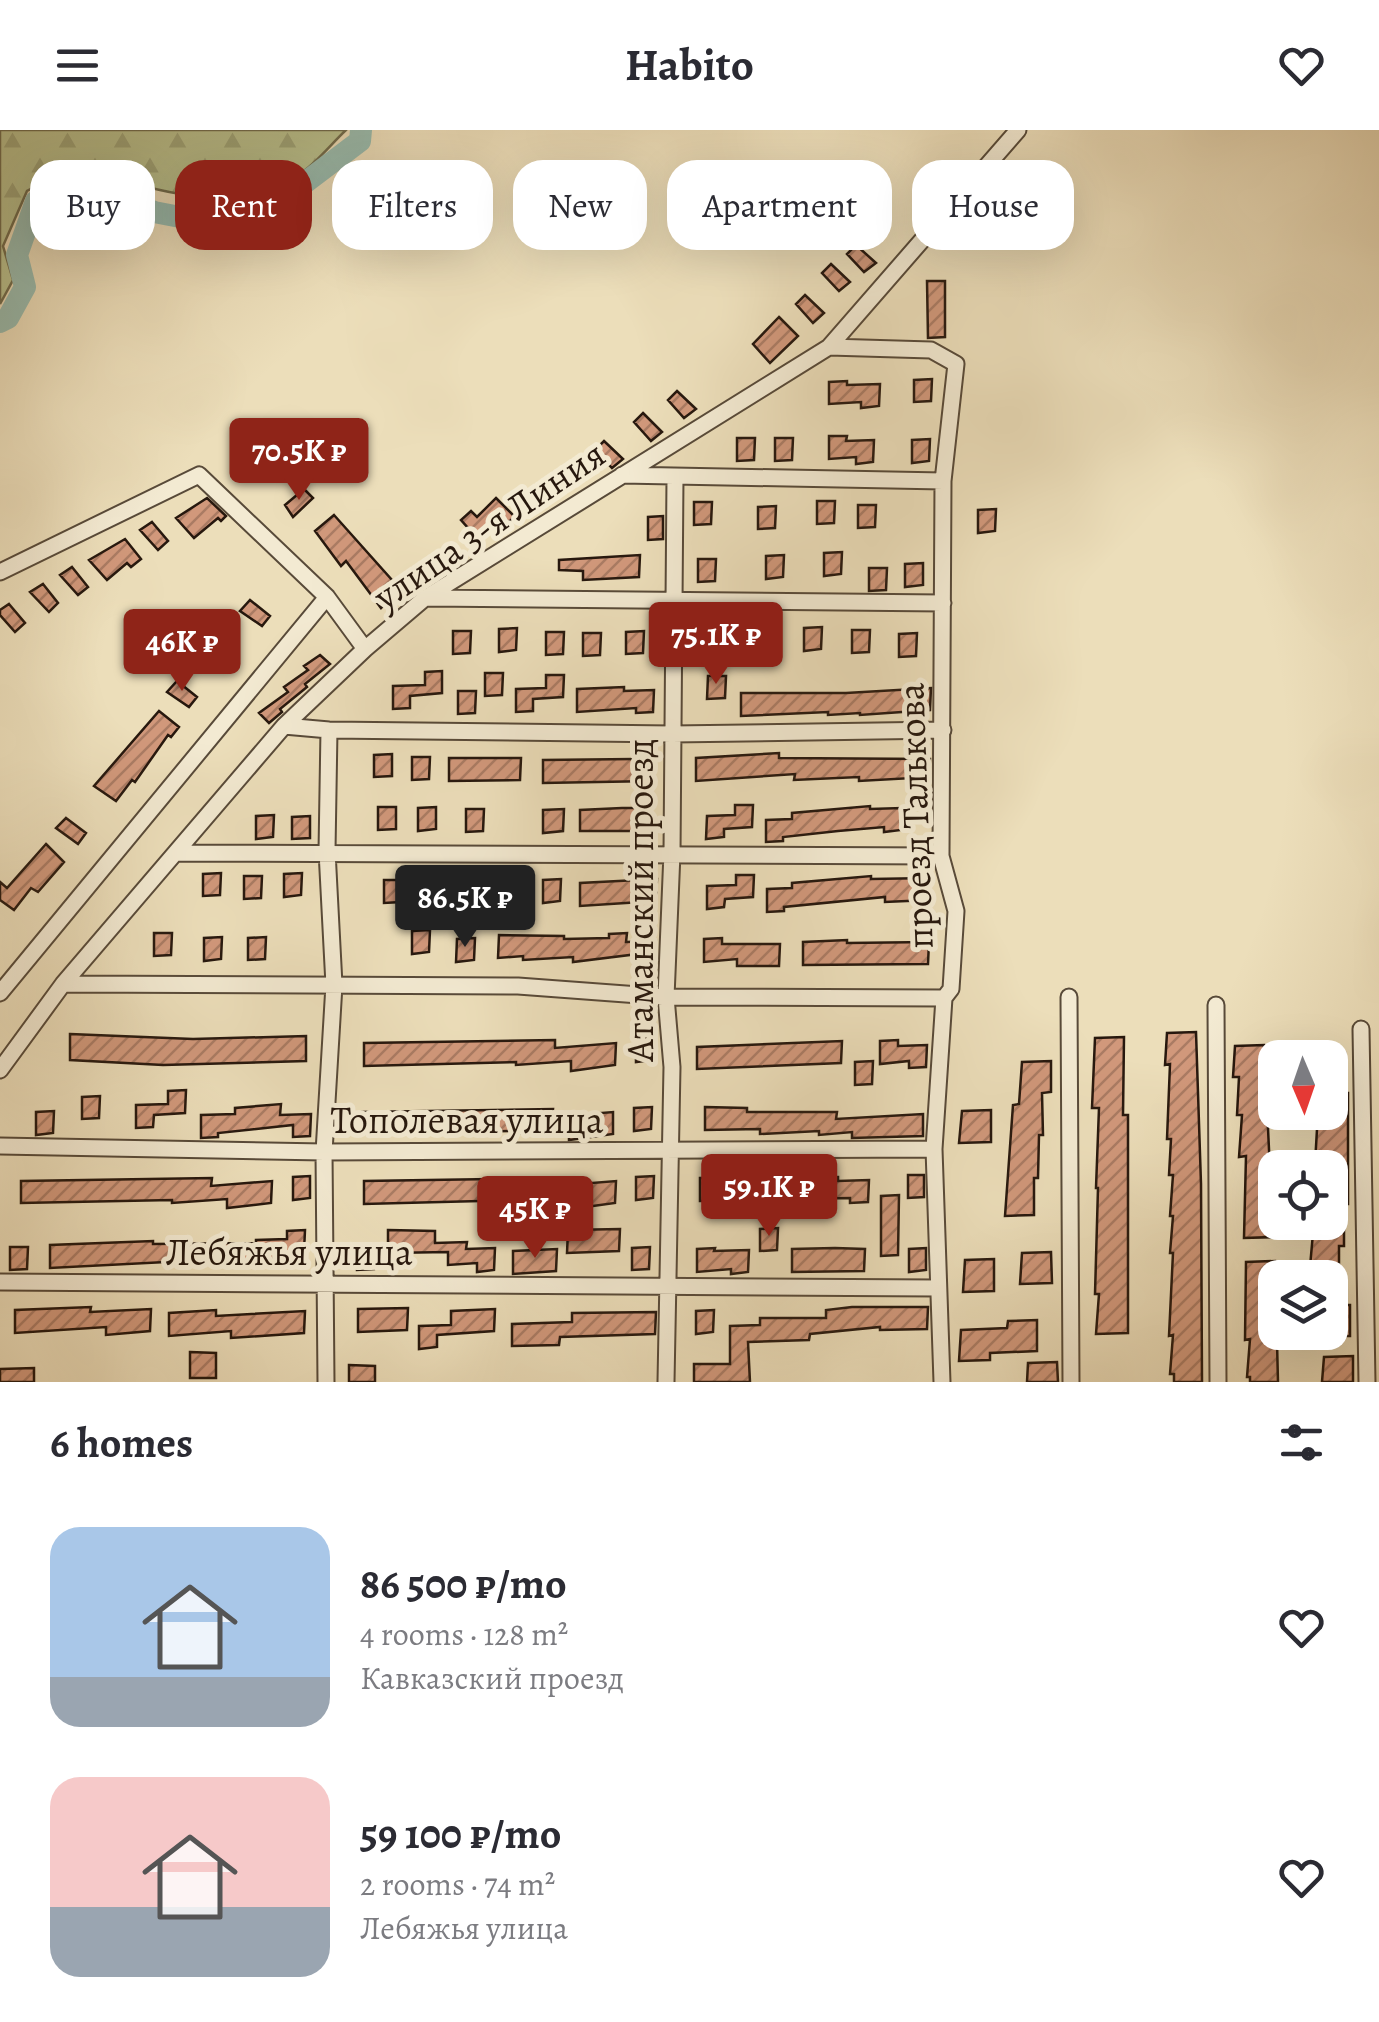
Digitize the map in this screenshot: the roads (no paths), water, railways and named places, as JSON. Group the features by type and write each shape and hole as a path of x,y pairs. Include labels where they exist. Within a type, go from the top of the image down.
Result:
{"street":[{"name":"улица 3-я Линия","path":"0,1070 63,984 284,726 365,648 425,598 829,347 1018,130"},
{"name":"проезд Талькова","path":"829,347 931,350 956,364 942,481 941,856 956,911 951,989 944,998 934,1149 942,1382"},
{"path":"0,572 199,474 327,597 365,648"},
{"path":"622,475 942,481"},
{"name":"Атаманский проезд","path":"666,1382 672,1066 666,997 672,853 675,478"},
{"name":"улица 3-я Линия","path":"0,992 327,597"},
{"path":"425,598 943,603"},
{"path":"284,726 330,730 672,734 943,730"},
{"path":"326,1382 324,1152 334,985 327,851 330,730"},
{"path":"178,853 941,856"},
{"path":"63,984 518,986 666,997 944,998"},
{"path":"1068,998 1071,1382"},
{"path":"1216,1005 1218,1382"},
{"path":"1361,1030 1367,1382"},
{"name":"Тополевая улица","path":"0,1146 324,1152 934,1149"},
{"name":"Лебяжья улица","path":"0,1282 937,1288"}],"waterway":[{"path":"0,322 8,318 25,287 17,255 36,201 75,179 154,212 227,226 290,194 360,141 361,130"}]}
